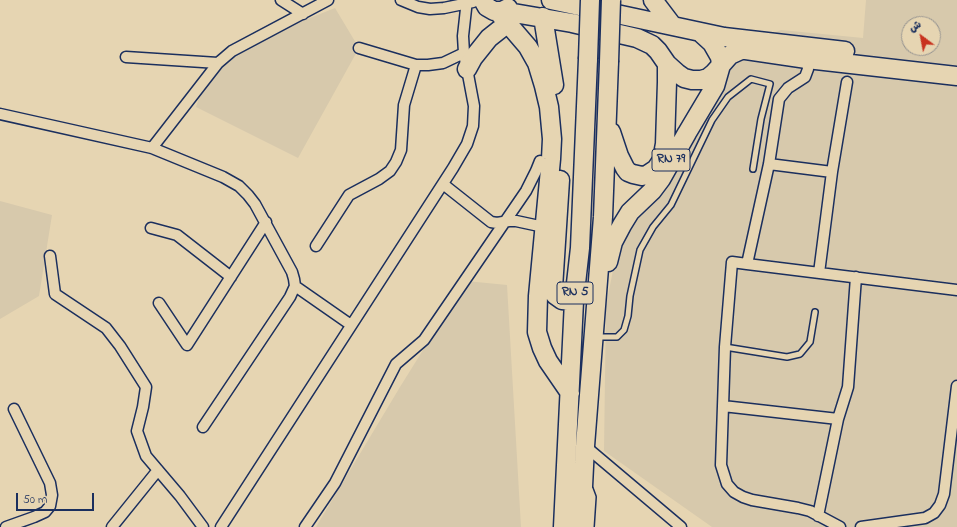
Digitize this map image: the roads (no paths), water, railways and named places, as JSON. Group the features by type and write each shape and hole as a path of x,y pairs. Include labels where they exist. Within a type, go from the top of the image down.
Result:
{"highway":[{"path":"554,0 724,36 957,66"},
{"name":"RN 5","path":"563,527 574,301 580,248 590,0"},
{"name":"RN 5","path":"581,527 585,446 604,217 611,0"},
{"path":"653,0 672,25"},
{"path":"475,1 490,10 543,17 637,38 652,45 667,64 684,78 701,80 708,78 730,55 741,50 957,76"},
{"path":"466,61 473,58 489,38 505,11"},
{"path":"505,11 537,63 549,107 552,139 551,159 536,310 537,332 548,361 570,393"},
{"path":"543,17 560,131 560,188 553,288 555,295 562,300 574,301"},
{"path":"700,32 717,50 720,57 720,65"},
{"name":"RN 79","path":"607,118 618,156 625,168 637,176 648,175 656,170 662,160 665,144 667,64"},
{"name":"RN 79","path":"598,286 606,271 616,234 630,212 652,192 661,179 715,86 720,65"}],"street":[{"path":"281,0 303,14"},
{"path":"152,148 218,63 232,51 328,0"},
{"path":"401,0 418,7 430,9 444,8 475,1"},
{"path":"221,527 443,184 467,144 473,126 474,106 463,36 475,1"},
{"path":"359,48 416,65 466,61"},
{"path":"126,57 218,63"},
{"path":"747,264 769,164 779,99 788,88 805,77 808,69 807,59"},
{"path":"316,246 349,195 379,179 390,171 396,162 401,150 404,105 416,65"},
{"path":"819,272 846,82"},
{"path":"0,114 152,148 239,186 255,204 292,272 295,286 290,297 203,427"},
{"path":"305,527 335,483 396,364 424,340 532,181 540,161"},
{"path":"769,164 832,172"},
{"path":"443,184 491,222 497,223 516,221 544,227"},
{"path":"159,303 187,346 266,222"},
{"path":"151,228 177,235 231,277"},
{"path":"50,256 55,294 106,328 120,346 146,386 144,407 137,431 146,456 180,496 203,527"},
{"path":"840,527 810,511 743,497 734,492 724,476 721,465 725,347 732,262 957,290"},
{"path":"818,516 838,419 848,387 856,277"},
{"path":"295,286 352,325"},
{"path":"861,527 925,518 934,513 940,505 944,494 957,386"},
{"path":"723,406 838,419"},
{"path":"6,527 45,512 50,506 52,495 50,483 14,409"},
{"path":"585,446 681,527"},
{"path":"112,527 158,470"}],"lane":[{"path":"594,337 617,337 624,330 640,250 653,227 671,205 715,114 728,97 751,80 770,84 761,119 753,169"},
{"path":"725,347 787,357 800,354 810,342 815,312"},
{"path":"583,480 589,487 593,497 591,527"}]}
